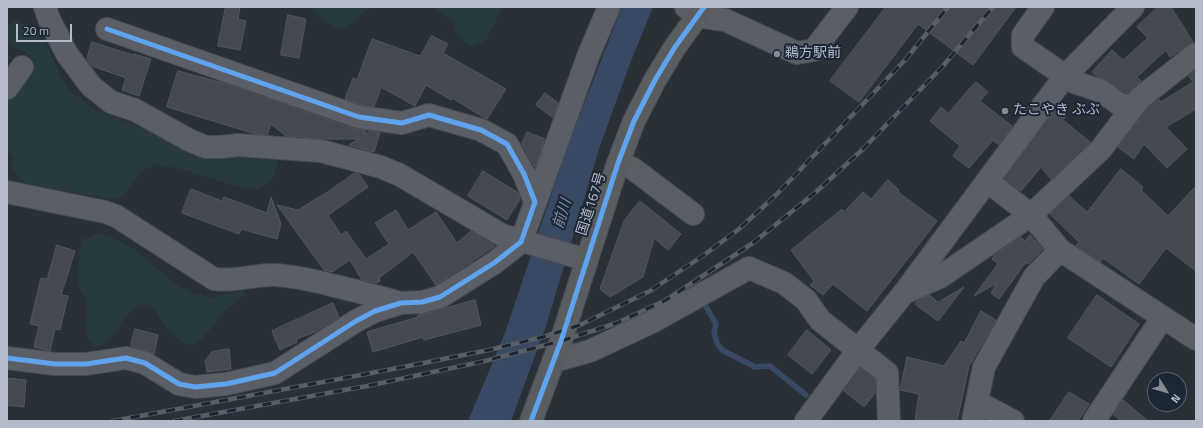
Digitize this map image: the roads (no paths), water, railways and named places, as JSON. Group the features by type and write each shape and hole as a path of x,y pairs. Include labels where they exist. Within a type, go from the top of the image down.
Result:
{"highway":[{"name":"国道167号","path":"531,421 554,361 578,257 634,121 696,10"}],"street":[{"path":"45,7 49,19 67,54 91,86 111,102 135,110 173,132 206,147 221,148 238,145 321,151 381,167 400,175 502,235 578,257"},
{"path":"7,358 55,364 79,364 126,358 145,363 179,384 195,387 226,384 275,373 356,321 375,311 401,303 422,302 440,297 526,243 535,202 589,54 609,7"},
{"path":"696,10 725,20 797,53 814,50 847,7"},
{"path":"1043,7 1023,35 1023,47 1074,82 1101,91 1122,106 1135,105"},
{"path":"806,421 858,350 904,293 1065,76 1133,7"},
{"path":"107,29 359,117 402,123 429,116 481,130 507,144 524,174 535,202"},
{"path":"904,293 940,277 1031,215 1101,149 1140,98 1196,54"},
{"path":"7,88 22,67"},
{"path":"618,163 632,168 693,214"},
{"path":"987,181 1031,215 1060,250 1196,339"},
{"path":"7,192 105,212 116,216 214,279 226,280 273,275 292,276 401,303"},
{"path":"1013,421 975,411 984,367 1034,277 1060,250"},
{"path":"554,361 590,351 652,322 749,268 778,276 806,300 820,320 887,373 888,421"},
{"path":"1094,421 1163,317"}],"water":[{"name":"前川","path":"622,7 653,7 629,66 599,149 546,326 511,421 468,421 505,333 568,145"}],"waterway":[{"path":"704,303 716,324 714,333 717,343 722,350 755,367 770,366 806,395"}],"railway":[{"path":"113,421 393,369 489,350 543,337 580,325 650,291 704,255 739,229 776,195 906,59 948,7"},
{"path":"174,421 367,386 485,361 561,341 617,323 666,300 753,243 816,192 863,149 943,66 993,7"}],"place":[{"name":"鵜方駅前","path":"777,54"},
{"name":"たこやき ぶぶ","path":"1005,111"}]}
